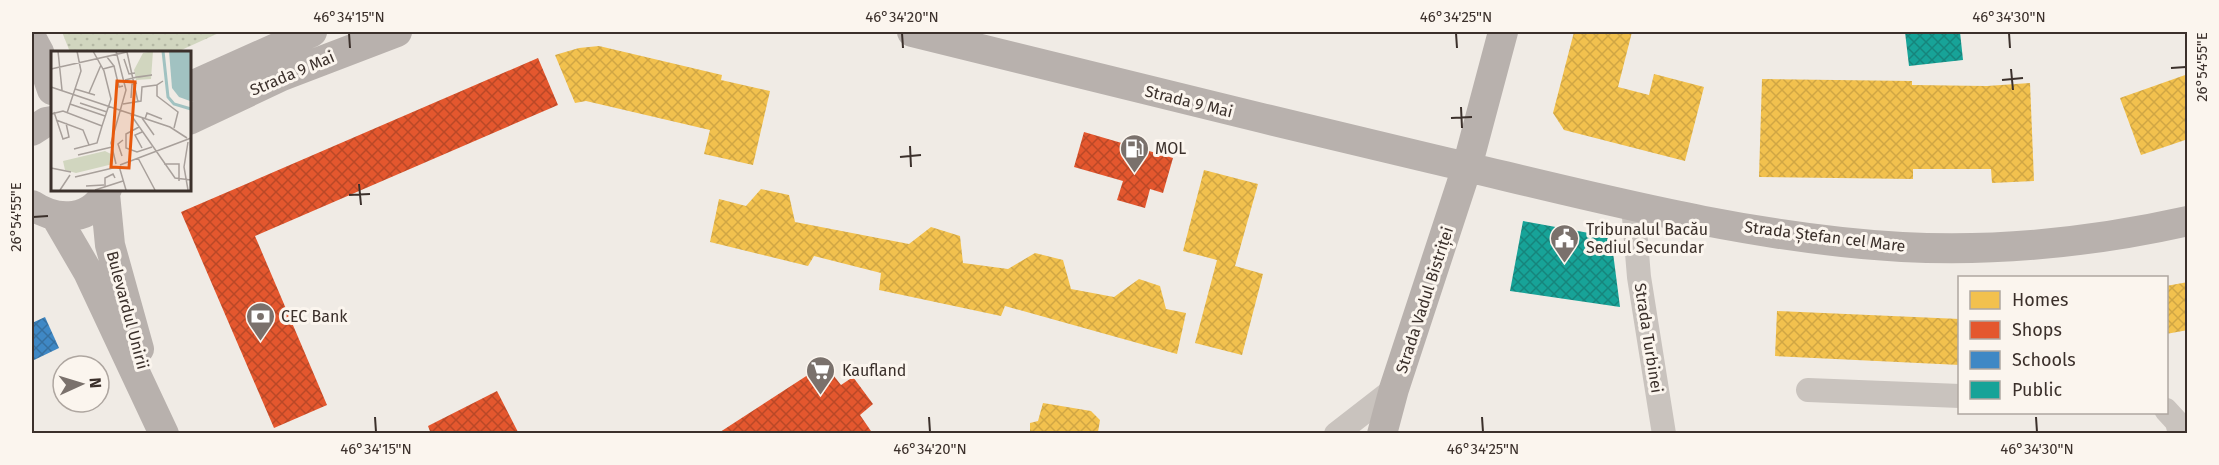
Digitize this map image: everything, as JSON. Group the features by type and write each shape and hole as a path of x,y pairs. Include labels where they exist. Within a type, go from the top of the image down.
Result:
{"main road":[{"name":"Strada 9 Mai","path":"190,87 312,32"},
{"name":"Strada 9 Mai","path":"190,120 282,76 398,32"},
{"name":"Strada 9 Mai","path":"912,32 1204,106 1467,167"},
{"name":"Strada Vadul Bistriței","path":"1382,434 1394,389 1467,167 1503,32"},
{"path":"32,39 51,87"},
{"path":"32,131 51,121"},
{"name":"Strada Ștefan cel Mare","path":"1467,167 1633,205 1789,234 1871,244 1950,248 1998,247 2085,239 2187,221"},
{"path":"41,212 71,216 84,213 96,205 106,191"},
{"name":"Bulevardul Unirii","path":"106,191 110,245 162,429"},
{"name":"Bulevardul Unirii","path":"41,212 88,272 162,429"}],"street":[{"name":"Strada Turbinei","path":"1633,205 1639,277 1664,434"},
{"path":"1336,434 1394,389"},
{"path":"1808,390 1958,396"},
{"path":"2168,412 2177,422 2180,434"}],"green space":[{"path":"62,32 221,32 179,51 70,51"}],"building: Homes":[{"path":"1574,32 1632,32 1618,87 1649,95 1654,74 1704,87 1685,161 1564,130 1553,113"},
{"path":"599,46 722,75 721,80 770,91 753,165 704,154 710,130 586,101 575,103 555,55 579,48"},
{"path":"2188,74 2188,139 2141,155 2120,98"},
{"path":"1762,79 1912,81 1912,85 1987,86 2030,83 2034,181 1992,183 1991,169 1913,169 1913,179 1759,177"},
{"path":"1204,170 1258,184 1235,266 1263,274 1242,355 1195,343 1217,260 1183,251"},
{"path":"761,189 789,195 795,222 909,244 931,227 960,236 963,263 1008,269 1035,253 1063,260 1071,289 1114,297 1139,279 1160,286 1166,309 1186,313 1177,354 1005,306 1001,316 879,290 881,273 814,256 808,266 710,242 719,199 746,206"},
{"path":"2188,282 2188,330 2168,334 2168,286"},
{"path":"1777,311 1958,319 1958,365 1775,356"},
{"path":"1043,403 1091,411 1100,420 1098,432 1096,434 1030,434 1030,423 1038,421"}],"building: Shops":[{"path":"538,58 558,105 255,236 327,405 274,428 181,212"},
{"name":"MOL","path":"1084,132 1173,158 1163,193 1150,189 1145,208 1117,200 1123,181 1074,167"},
{"name":"Kaufland","path":"814,371 830,371 841,385 853,377 873,404 860,415 873,434 717,434"},
{"path":"497,391 519,434 431,434 428,426"}],"building: Schools":[{"path":"45,317 59,348 32,361 32,323"}],"building: Public":[{"path":"1905,32 1960,32 1963,60 1909,66"},
{"name":"Tribunalul Bacău Sediul Secundar","path":"1523,221 1611,237 1620,307 1510,291"}],"place":[{"name":"MOL","path":"1134,174"},
{"name":"Tribunalul Bacău Sediul Secundar","path":"1565,264"},
{"name":"CEC Bank","path":"260,342"},
{"name":"Kaufland","path":"821,396"}]}
